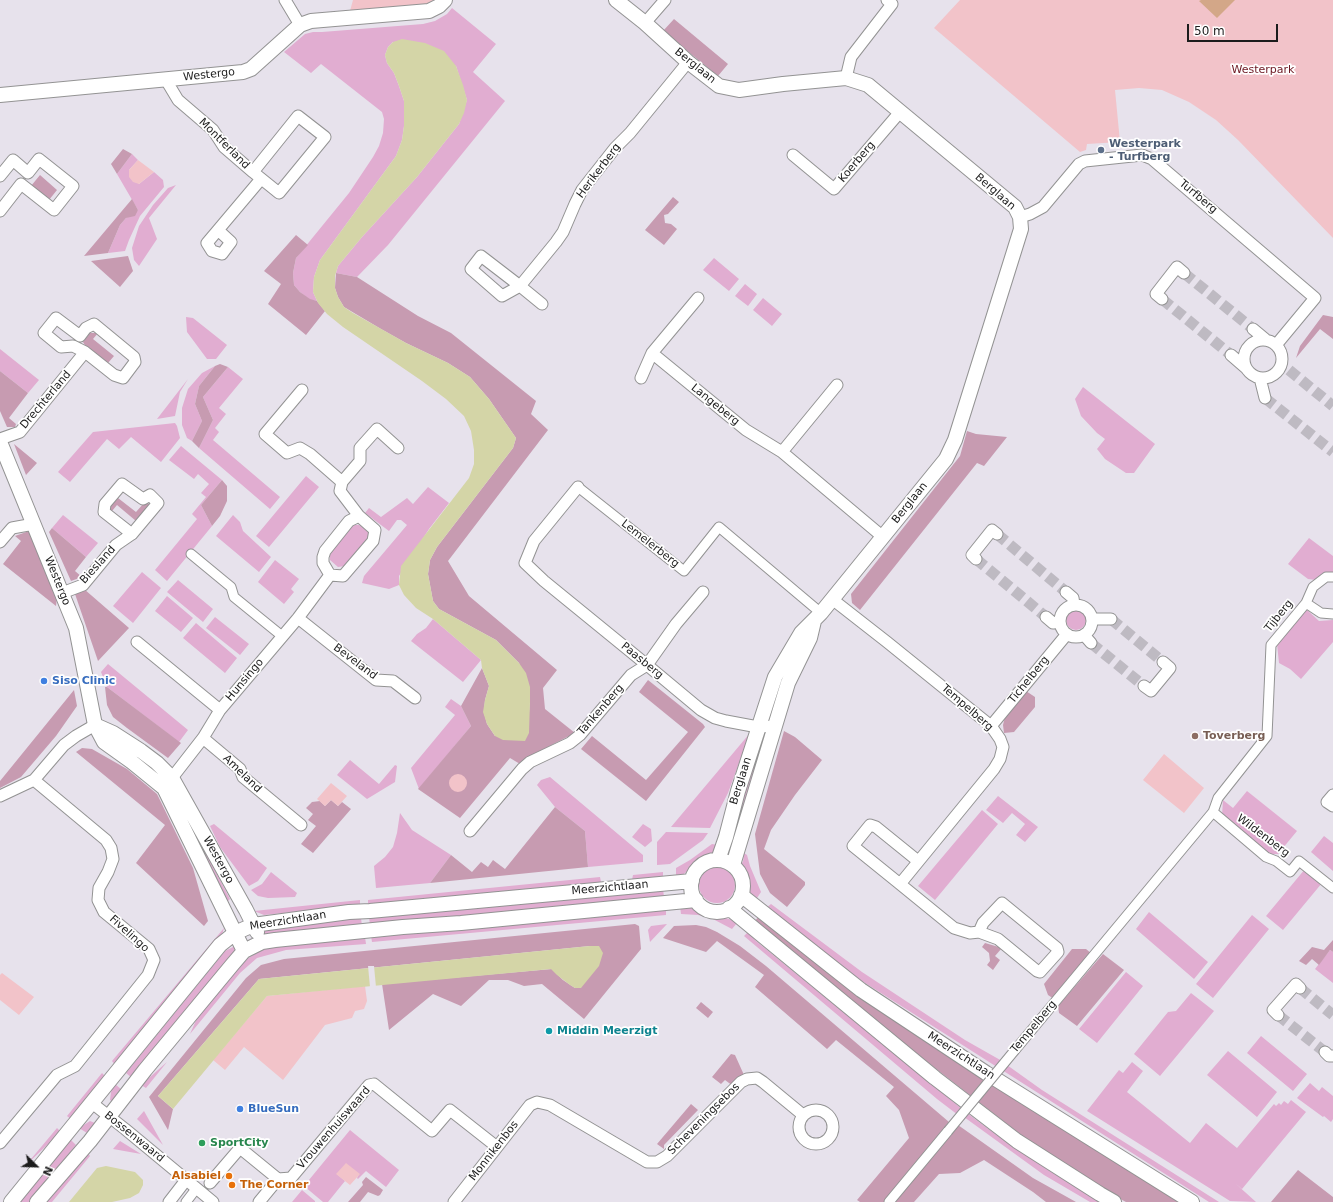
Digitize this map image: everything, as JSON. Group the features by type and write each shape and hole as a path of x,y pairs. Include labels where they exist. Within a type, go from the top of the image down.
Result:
{"street":[{"path":"285,0 300,25"},
{"name":"Westergo","path":"0,95 243,72 251,69 300,25 311,21 429,11 439,6 445,0"},
{"name":"Berglaan","path":"616,0 646,23 688,62 719,86 739,90 846,78 868,85 1015,207 1020,217 1021,229 955,440 946,460 818,617 801,633 775,677 738,791 726,837 718,860"},
{"path":"646,23 665,0"},
{"path":"846,78 850,57 892,4 888,0"},
{"name":"Herikerberg","path":"542,304 520,286 563,232 582,190 615,148 630,133 688,62"},
{"name":"Montferland","path":"166,80 178,100 213,130 224,147 257,175 279,193 325,137 298,116 257,175 218,230"},
{"name":"Koerberg","path":"793,155 834,189 900,112"},
{"name":"Turfberg","path":"1020,217 1030,214 1043,207 1078,164 1085,161 1142,155 1152,159 1315,298 1276,345"},
{"path":"0,211 39,159 73,186 54,210 21,184"},
{"path":"0,176 13,160 28,173"},
{"path":"1162,299 1156,294 1177,267 1184,273"},
{"path":"641,378 652,353 698,298"},
{"path":"73,346 86,328 94,324 134,357 135,362 123,378 114,375 85,352 73,346 61,347 44,332 56,318 80,336"},
{"path":"1231,355 1254,376 1260,378 1271,376 1285,367 1282,353 1276,345 1265,339 1253,328"},
{"path":"1246,368 1244,356 1249,346 1254,342 1265,339"},
{"name":"Drechterland","path":"0,439 20,432 85,352"},
{"name":"Langeberg","path":"652,353 746,430 782,452 883,537"},
{"path":"1260,378 1265,398"},
{"path":"782,452 837,385"},
{"path":"302,390 265,434 287,453 300,448 310,454 342,482"},
{"path":"359,516 349,521 325,551 323,563 330,575 343,576 373,541 375,530 359,516 340,491 342,482 360,461 360,448 377,429 398,448"},
{"name":"Westergo","path":"0,442 76,628 95,725 104,742 132,762 168,783 246,910 262,942"},
{"name":"Biesland","path":"62,593 83,585 116,546 132,534 158,503 150,495 143,500 122,484 105,504 104,512 132,534"},
{"name":"Lemelerberg","path":"525,563 534,541 578,487 684,571 719,527 818,617"},
{"path":"0,542 12,528 34,524"},
{"path":"976,559 972,555 992,530 997,534"},
{"path":"191,554 231,587 234,597 282,636"},
{"name":"Paasberg","path":"525,563 544,581 701,710 715,718 726,721 758,727 775,726"},
{"name":"Hunsingo","path":"168,783 203,738 220,710 298,618 330,575"},
{"name":"Tijberg","path":"1213,812 1218,798 1267,736 1271,645 1306,603 1313,587 1326,577 1333,577"},
{"name":"Tankenberg","path":"470,831 522,769 530,762 570,743 580,735 631,675 648,665 676,624 703,592"},
{"path":"1066,592 1073,598 1074,604"},
{"name":"Tempelberg","path":"832,599 991,726 1000,739 1003,747 1000,759 994,768 900,884"},
{"name":"Tijberg","path":"1306,603 1320,613 1333,614"},
{"path":"1074,604 1084,607 1092,619 1090,628 1084,634 1076,637 1066,634 1063,631 1060,622 1062,612 1065,608 1074,604"},
{"name":"Berglaan","path":"733,865 788,683 810,638 818,617"},
{"path":"1046,617 1053,623 1060,622"},
{"name":"Beveland","path":"298,618 376,680 393,681 415,698"},
{"path":"1092,619 1110,619"},
{"name":"Tichelberg","path":"991,726 1066,634"},
{"path":"1084,634 1091,643"},
{"path":"137,642 220,710"},
{"path":"1144,686 1151,691 1170,668 1163,662"},
{"path":"0,796 34,780 64,745 95,725"},
{"name":"Ameland","path":"203,738 240,769 243,777 301,825"},
{"name":"Fivelingo","path":"0,1143 57,1075 75,1066 148,975 154,960 149,949 104,912 98,900 99,888 113,859 111,848 106,840 34,780"},
{"name":"Westergo","path":"168,783 244,951"},
{"path":"1333,795 1327,802 1333,806"},
{"name":"Tempelberg","path":"888,1202 1213,812"},
{"name":"Wildenberg","path":"1213,812 1266,857 1276,861 1290,872 1299,861 1333,888"},
{"path":"918,861 876,827 870,825 853,846 954,928 970,933 979,932 998,939 1037,971 1040,972 1058,952 1057,948 1002,903 983,923 979,932"},
{"path":"712,860 726,861 733,865 740,874 743,884 741,895 736,903 724,910 714,911 704,907 696,900 693,894 692,881 694,875 701,866 712,860"},
{"name":"Meerzichtlaan","path":"11,1202 220,945 235,933 253,925 349,912 692,881"},
{"name":"Meerzichtlaan","path":"741,895 861,990 986,1072 1192,1202"},
{"name":"Meerzichtlaan","path":"37,1202 90,1141 150,1064 244,951 262,942 403,927 696,900"},
{"path":"729,908 935,1078 1017,1141 1114,1202"},
{"path":"1278,1015 1273,1010 1296,984 1300,988"},
{"name":"Scheveningsebos","path":"537,1102 550,1105 647,1162 657,1162 667,1156 741,1082 747,1079 757,1078 803,1115"},
{"name":"Vrouwenhuiswaard","path":"278,1179 291,1178 369,1085 374,1084 432,1131 450,1110 497,1148"},
{"name":"Monnikenbos","path":"454,1202 530,1105 537,1102"},
{"name":"Bossenwaard","path":"92,1103 213,1202"},
{"path":"210,1183 240,1148 278,1179 259,1202"},
{"path":"169,1202 186,1180"},
{"path":"186,1202 196,1189"}],"shaded area":[{"path":"1235,0 1217,18 1199,1"},
{"path":"452,8 496,44 473,72 505,101 388,245 357,277 336,273 338,266 362,237 417,177 459,124 467,100 456,66 393,42 388,47 385,55 387,63 394,73 404,101 404,126 402,140 396,156 320,260 314,277 313,292 317,301 310,300 294,285 293,273 296,258 349,193 373,157 379,146 383,133 384,119 382,112 321,64 311,73 284,52 305,34 313,32 423,24 435,21 447,14"},
{"path":"674,19 728,64 718,76 663,31"},
{"path":"402,39 425,43 444,51 456,66 463,85 467,100 464,113 459,124 417,177 362,237 338,266 335,276 335,288 344,307 353,313 406,343 448,363 470,377 489,399 516,438 513,448 437,547 430,560 428,574 433,601 439,609 496,640 519,663 526,673 530,687 530,702 529,733 525,741 503,740 495,736 487,724 483,712 489,686 482,668 481,660 433,619 416,608 404,595 399,585 401,566 469,478 474,464 474,450 471,431 464,416 446,399 422,381 343,327 327,314 318,303 313,292 314,277 320,260 396,156 402,140 404,126 404,101 394,73 387,63 385,55 388,47 393,42"},
{"path":"123,149 132,154 117,174 111,164"},
{"path":"132,154 138,160 129,170 139,184 154,172 163,180 164,187 140,216 125,251 108,253 120,225 126,218 138,210 117,174"},
{"path":"40,175 57,190 49,200 31,186"},
{"path":"176,185 149,218 157,239 139,266 134,260 132,248 139,226 153,205 168,188"},
{"path":"673,197 679,202 668,214 664,215 665,223 671,224 677,229 664,245 645,230"},
{"path":"132,199 138,210 135,216 126,218 120,225 108,253 84,256"},
{"path":"296,235 308,245 296,258 293,273 294,285 300,292 310,299 317,301 325,311 306,335 268,304 281,284 264,271"},
{"path":"128,256 133,271 120,287 91,261"},
{"path":"714,258 739,279 729,291 703,270"},
{"path":"336,273 357,277 418,316 451,333 536,401 531,414 548,430 448,561 469,596 557,670 543,688 545,709 575,733 526,758 520,764 510,758 460,818 418,789 471,726 461,706 482,668 489,686 485,700 484,712 487,724 495,736 529,712 530,702 519,663 496,640 439,609 433,601 428,574 430,560 437,547 513,448 516,438 489,399 470,377 448,363 406,343 344,307 335,288"},
{"path":"745,284 757,294 748,306 735,296"},
{"path":"763,298 782,314 772,326 753,310"},
{"path":"1323,315 1333,317 1333,339 1320,329 1296,358 1300,346"},
{"path":"186,317 193,318 227,345 216,359 207,359 187,332"},
{"path":"90,333 98,333 93,339 114,356 108,363 86,347 83,342"},
{"path":"0,349 39,380 28,393 0,371"},
{"path":"220,364 228,367 203,397 213,420 199,448 192,441 202,421 195,404 199,386 215,366"},
{"path":"215,366 199,386 195,404 202,421 192,441 187,438 182,425 182,408 188,389 202,373"},
{"path":"228,367 243,379 219,408 226,414 215,428 219,432 213,440 280,497 270,509 199,448 213,420 203,397"},
{"path":"0,371 28,393 9,418 16,424 15,427 7,427 0,411"},
{"path":"188,379 180,392 175,416 157,419"},
{"path":"1083,387 1155,444 1134,473 1126,473 1105,459 1097,449 1105,439 1097,433 1081,416 1075,399"},
{"path":"175,423 180,438 161,462 131,437 119,449 107,439 70,482 58,472 93,432"},
{"path":"967,431 976,434 1007,437 984,466 977,463 860,610 852,603 851,594 960,456"},
{"path":"14,444 37,463 26,475"},
{"path":"181,446 222,480 201,505 212,526 167,581 155,570 197,519 192,514 206,497 201,493 209,484 198,474 194,479 169,460"},
{"path":"306,476 319,487 269,547 256,536"},
{"path":"222,480 227,486 227,501 220,516 212,526 201,505"},
{"path":"428,487 449,503 429,529 399,576 399,585 389,589 362,583 364,576 407,525 401,520 397,520 389,531 365,513 369,508 381,517 407,498 413,504"},
{"path":"118,498 136,512 144,503 149,504 149,506 136,521 117,505 112,511 110,509 110,506"},
{"path":"63,515 98,543 86,557 52,528"},
{"path":"233,515 240,522 243,531 271,557 259,572 216,536"},
{"path":"355,525 359,525 369,532 368,538 345,566 338,567 330,560 330,553"},
{"path":"52,528 86,557 75,571 82,577 71,581 49,532"},
{"path":"29,531 57,597 56,606 3,564 21,541 15,536"},
{"path":"1309,538 1333,556 1333,572 1323,573 1316,580 1308,579 1288,564"},
{"path":"275,560 299,579 291,589 294,592 284,604 258,582"},
{"path":"142,572 161,588 133,623 113,606"},
{"path":"178,580 213,609 203,622 167,592"},
{"path":"84,589 129,628 98,661 75,594"},
{"path":"167,596 193,618 181,632 155,611"},
{"path":"1306,609 1319,621 1333,620 1333,642 1301,679 1290,669 1279,663 1277,644"},
{"path":"1076,610 1083,613 1086,620 1083,627 1076,630 1069,627 1066,620 1069,613"},
{"path":"215,617 249,644 240,655 206,628"},
{"path":"433,619 481,660 463,682 411,641 417,634 426,628"},
{"path":"196,623 237,658 225,673 183,638"},
{"path":"108,664 188,730 179,742 107,687 101,672"},
{"path":"648,680 705,727 646,801 581,749 592,736 646,780 688,732 639,692"},
{"path":"105,687 181,743 168,758 113,717 107,705"},
{"path":"74,690 77,706 56,736 21,777 0,788 0,781"},
{"path":"1026,691 1035,697 1035,707 1014,732 1004,733 1003,725 1005,717"},
{"path":"451,699 461,706 471,726 419,789 411,768 455,715 445,707"},
{"path":"784,731 795,737 822,760 795,795 771,830 764,849 805,882 805,885 787,907 770,893 760,874 755,834"},
{"path":"750,733 728,793 710,828 671,827"},
{"path":"760,743 765,745 737,835 732,834"},
{"path":"82,748 92,749 127,769 157,794 193,868 208,921 204,926 136,863 165,825 76,752"},
{"path":"350,760 379,784 395,765 397,766 395,782 367,799 337,775"},
{"path":"550,777 643,855 643,862 588,867 585,831 555,807 537,785 541,780"},
{"path":"171,788 230,899 227,902"},
{"path":"1247,791 1297,831 1278,854 1268,854 1222,816 1223,800 1233,808"},
{"path":"998,796 1038,827 1025,842 1016,835 1025,824 1012,813 1003,823 986,810"},
{"path":"331,800 338,806 342,802 351,809 313,853 301,844 316,826 308,820 313,814 306,808 312,802 320,801 325,806"},
{"path":"555,807 585,831 588,867 430,883 451,855 472,872 481,862 488,867 493,860 505,869"},
{"path":"982,810 998,824 935,900 918,886"},
{"path":"400,813 412,830 451,855 430,883 376,888 374,866 385,857 393,847"},
{"path":"214,824 267,868 258,881 249,886 220,847 210,826"},
{"path":"643,824 651,829 652,841 645,847 632,837"},
{"path":"666,832 708,833 703,840 670,864 657,865 657,842"},
{"path":"1324,836 1333,843 1333,871 1311,852"},
{"path":"712,844 718,845 713,854 698,862 689,873 687,871 683,875 676,876 676,868"},
{"path":"744,853 747,855 761,892 755,901 750,895 741,863 743,862"},
{"path":"717,867 727,870 732,875 735,885 732,895 727,900 717,903 707,900 702,895 699,885 702,875 707,870"},
{"path":"1305,869 1322,883 1283,930 1266,916"},
{"path":"271,872 297,893 295,897 268,898 258,896 251,890 262,884"},
{"path":"663,872 663,878 632,880 633,875"},
{"path":"600,877 601,882 368,905 368,900"},
{"path":"663,889 664,897 370,925 369,917"},
{"path":"360,900 360,905 264,915 254,911"},
{"path":"771,904 862,972 965,1040 1002,1061 997,1067 862,981 766,908"},
{"path":"680,906 693,906 710,915 722,915 723,917 737,923 732,929 711,918 698,915 681,914"},
{"path":"666,910 666,915 372,942 371,936 566,920"},
{"path":"1149,912 1208,962 1194,979 1136,929"},
{"path":"760,915 1184,1202 1126,1202 1089,1182 1052,1159 827,984 754,922"},
{"path":"1252,915 1269,929 1213,998 1196,984"},
{"path":"361,918 362,926 271,936 265,934 263,927"},
{"path":"635,924 639,926 641,949 584,1019 542,984 524,986 508,980 489,980 461,1006 433,994 389,1030 382,984 552,969 563,980 575,988 590,946 259,979 158,1096 173,1109 168,1130 149,1097 246,978 261,965 284,959"},
{"path":"667,924 650,942 648,930 651,926"},
{"path":"696,925 706,927 717,932 740,946 766,966 949,1122 884,1202 860,1202 857,1200 909,1138 899,1110 886,1096 894,1087 836,1040 827,1049 755,987 764,975 717,941 706,952 663,938 674,926"},
{"path":"224,928 221,938 115,1065 112,1061"},
{"path":"748,932 756,941 962,1109 958,1115 937,1099 744,936"},
{"path":"365,937 366,944 286,950 257,958 240,973 190,1034 201,1009 247,959 266,947"},
{"path":"1333,940 1333,952 1330,950 1319,965 1312,959 1306,965 1299,961 1312,947 1324,950"},
{"path":"985,943 1002,948 995,956 1000,960 993,970 987,965 990,961 989,953 982,947"},
{"path":"237,945 229,961 132,1078 126,1073 225,951"},
{"path":"599,946 603,953 599,966 581,988 575,988 570,985 551,969 267,996 173,1109 158,1096 259,979"},
{"path":"1072,949 1086,949 1092,954 1054,999 1048,995 1044,984"},
{"path":"1330,950 1333,952 1333,983 1315,969"},
{"path":"1103,954 1124,970 1077,1026 1059,1013 1058,1006"},
{"path":"1126,972 1143,986 1097,1043 1079,1029"},
{"path":"1191,993 1214,1011 1160,1076 1134,1054 1168,1012 1176,1011"},
{"path":"701,1002 713,1012 708,1018 696,1008"},
{"path":"1261,1036 1307,1074 1293,1091 1247,1053"},
{"path":"1228,1051 1277,1092 1257,1117 1207,1075"},
{"path":"731,1054 735,1055 744,1075 733,1086 725,1080 721,1084 712,1077"},
{"path":"167,1062 146,1088 141,1085"},
{"path":"1132,1062 1143,1071 1127,1092 1190,1143 1206,1123 1237,1148 1274,1104 1276,1106 1279,1103 1281,1105 1284,1101 1288,1104 1291,1100 1306,1112 1242,1189 1235,1183 1256,1202 1230,1201 1087,1111 1119,1070 1123,1073"},
{"path":"1007,1065 1042,1090 1219,1202 1209,1202 1002,1070"},
{"path":"102,1073 105,1076 72,1120 67,1116"},
{"path":"1310,1083 1319,1091 1322,1087 1333,1096 1333,1119 1331,1122 1297,1098"},
{"path":"115,1084 122,1090 113,1102 110,1100 111,1092"},
{"path":"691,1104 698,1110 664,1145 664,1149 657,1144"},
{"path":"144,1111 163,1145 137,1119"},
{"path":"967,1113 1048,1170 1101,1202 1090,1202 1044,1175 964,1117"},
{"path":"90,1121 95,1123 87,1133 79,1128"},
{"path":"958,1125 1033,1178 1076,1202 1046,1202 984,1160 960,1173 939,1174 914,1202 893,1202"},
{"path":"57,1128 61,1132 26,1165"},
{"path":"350,1130 399,1170 386,1187 366,1171 358,1179 359,1174 337,1174 345,1181 328,1202 323,1202 304,1186"},
{"path":"70,1139 76,1145 29,1202 18,1202"},
{"path":"120,1141 141,1154 113,1149"},
{"path":"87,1152 90,1156 52,1202 45,1202"},
{"path":"106,1166 135,1172 143,1180 143,1185 139,1193 130,1198 112,1202 69,1202 97,1168"},
{"path":"1298,1170 1333,1197 1333,1202 1271,1202"},
{"path":"366,1177 383,1190 380,1195 378,1196 368,1192 360,1202 348,1202 363,1185 362,1182"},
{"path":"302,1190 315,1201 315,1202 292,1202"}],"green space":[{"path":"353,0 435,0 423,5 350,11"},
{"name":"Westerpark","path":"960,0 1333,0 1333,238 1238,140 1216,120 1189,102 1162,90 1139,88 1115,90 1120,142 1087,144 1086,150 1080,152 934,28"},
{"path":"138,160 154,172 139,184 133,182 129,177 129,170"},
{"path":"1164,754 1204,788 1184,813 1143,780"},
{"path":"458,774 464,777 467,783 464,789 458,792 452,789 449,783 452,777"},
{"path":"331,783 347,796 338,806 331,800 325,806 317,799"},
{"path":"2,973 34,997 19,1015 0,1000 0,975"},
{"path":"365,986 367,1001 364,1009 355,1011 352,1018 325,1025 283,1080 244,1047 225,1070 213,1060 267,996"},
{"path":"346,1163 360,1174 350,1185 336,1174"}],"pier":[{"path":"368,966 374,966 376,987 370,987"}],"tunnel":[{"path":"1184,273 1253,329"},
{"path":"1162,299 1231,355"},
{"path":"1289,370 1333,406"},
{"path":"1265,398 1333,452"},
{"path":"997,534 1066,592"},
{"path":"976,559 1046,617"},
{"path":"1111,619 1163,662"},
{"path":"1091,643 1144,686"},
{"path":"1300,988 1333,1015"},
{"path":"1278,1015 1325,1052"}],"place":[{"name":"Westerpark - Turfberg","path":"1101,150"},
{"name":"Siso Clinic","path":"44,681"},
{"name":"Toverberg","path":"1195,736"},
{"name":"Middin Meerzigt","path":"549,1031"},
{"name":"BlueSun","path":"240,1109"},
{"name":"SportCity","path":"202,1143"},
{"name":"Alsabiel","path":"229,1176"},
{"name":"The Corner","path":"232,1185"}]}
